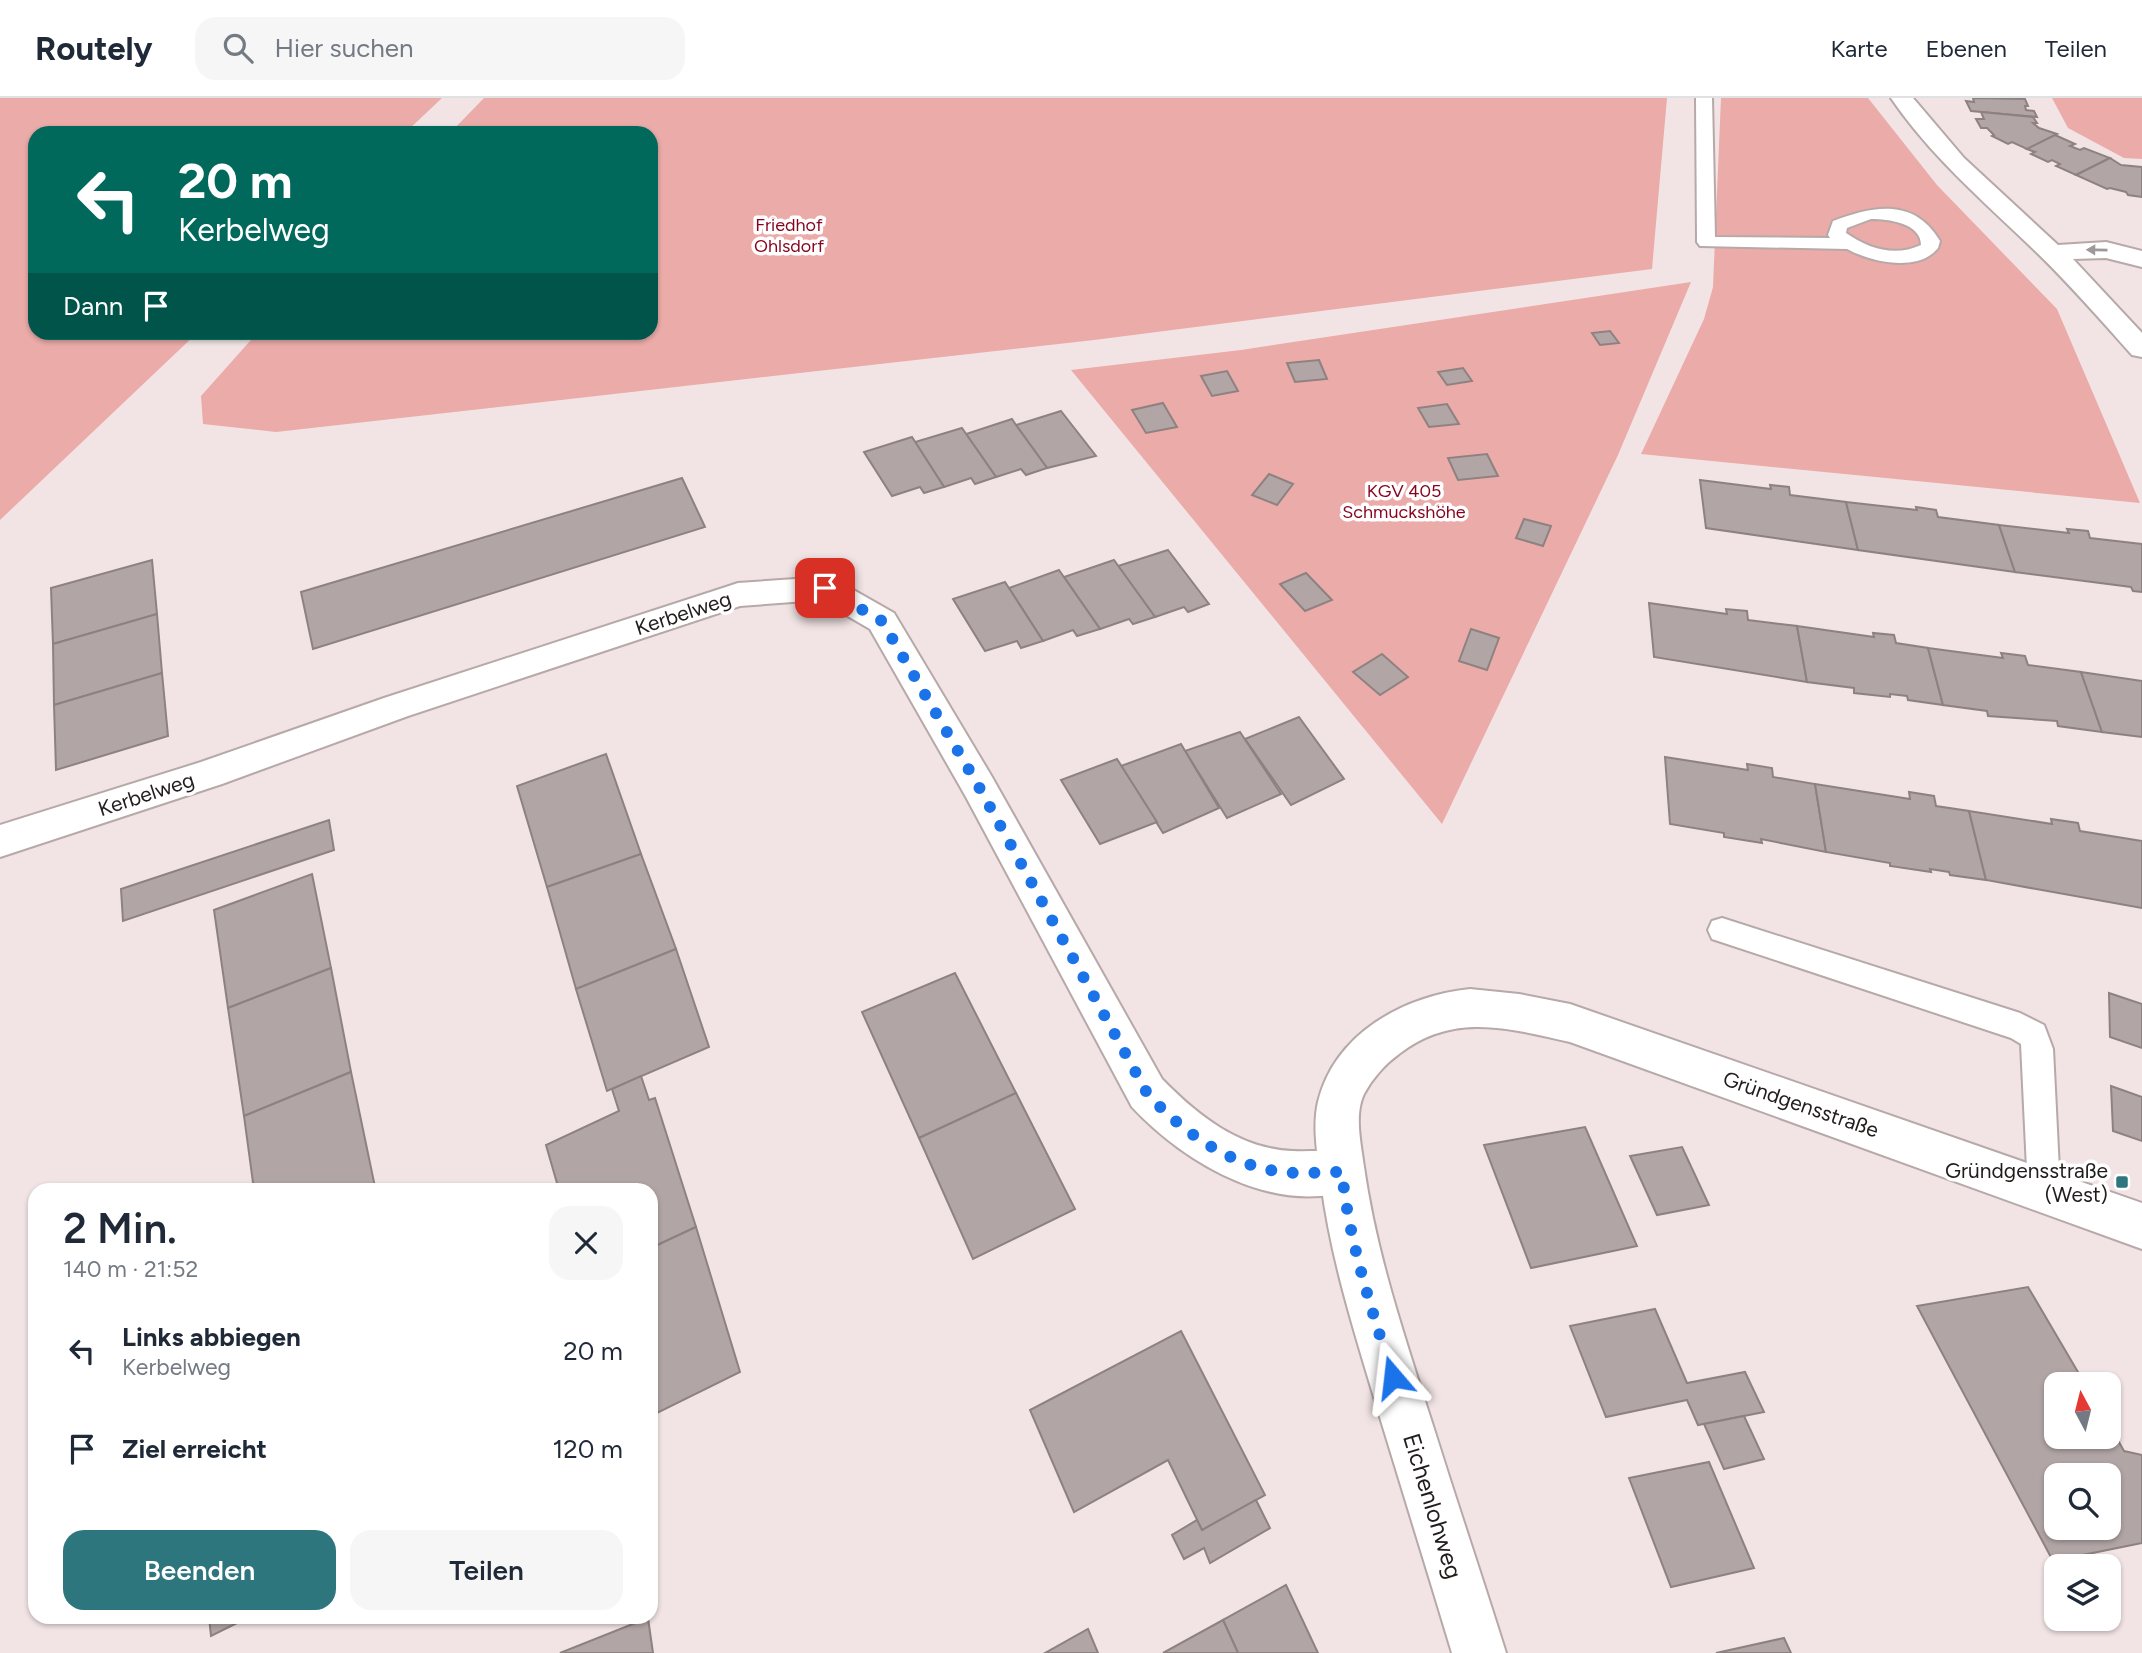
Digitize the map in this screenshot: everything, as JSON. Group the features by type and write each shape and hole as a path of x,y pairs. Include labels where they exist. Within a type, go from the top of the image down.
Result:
{"street":[{"path":"1902,98 1922,126 1959,168 2052,253 2142,349"},
{"path":"2052,253 2106,250 2142,259"},
{"name":"Kerbelweg","path":"0,841 209,774 396,707 738,595 825,588 882,621 979,787 1147,1093 1166,1115 1208,1144 1245,1163 1278,1172 1342,1172"},
{"name":"Eichenlohweg","path":"1455,1008 1414,1018 1393,1031 1372,1050 1342,1094 1338,1133 1350,1228 1362,1276 1479,1653"},
{"name":"Gründgensstraße","path":"1455,1008 1517,1012 1570,1023 2142,1226"}],"lane":[{"path":"1704,98 1706,242 1848,244"},
{"path":"1722,930 2007,1023 2034,1035 2038,1049 2045,1190"}],"green space":[{"path":"0,98 442,98 412,126 28,126 28,340 190,340 0,520"},
{"name":"Friedhof Ohlsdorf","path":"484,98 1667,98 1652,269 1094,340 276,432 203,424 201,396 251,340 658,340 658,126 457,126"},
{"path":"1721,98 1868,98 1937,185 2057,309 2140,503 1641,454 1704,319 1713,287"},
{"path":"2052,98 2142,98 2142,159 2124,158 2068,128"},
{"name":"KGV 405 Schmuckshöhe","path":"1691,282 1618,455 1442,824 1071,370 1241,350"}],"building":[{"path":"1973,98 2025,99 2028,106 2025,106 2026,110 2034,111 2037,117 1971,111 1966,101 1974,102"},
{"path":"1981,112 2033,117 2037,123 2033,123 2039,128 2057,134 2027,149 2012,142 2008,144 1992,136 1994,135 1987,128 1981,128 1976,119 1984,119"},
{"path":"2055,135 2075,144 2070,146 2080,150 2084,148 2110,158 2076,175 2056,166 2060,164 2052,160 2048,162 2031,154 2035,152 2027,149"},
{"path":"2110,158 2121,165 2142,167 2142,197 2107,189 2076,175"},
{"path":"1610,331 1619,343 1600,345 1592,333"},
{"path":"1319,360 1327,379 1295,382 1287,363"},
{"path":"1463,368 1472,381 1447,385 1438,372"},
{"path":"1227,371 1238,391 1212,396 1201,376"},
{"path":"1163,403 1177,427 1146,433 1132,410"},
{"path":"1447,404 1459,424 1429,427 1418,408"},
{"path":"1061,411 1096,456 1047,468 1016,425"},
{"path":"1012,419 1047,468 1026,475 1021,469 996,477 966,434"},
{"path":"962,428 996,477 975,484 971,478 944,487 915,442"},
{"path":"912,437 944,487 924,493 920,487 892,496 864,452"},
{"path":"1487,454 1498,476 1458,480 1448,458"},
{"path":"1269,474 1293,484 1277,505 1252,495"},
{"path":"682,478 705,527 313,649 301,592"},
{"path":"1700,480 1771,489 1770,485 1789,487 1790,495 1846,502 1858,550 1706,528"},
{"path":"1846,502 1936,510 1938,517 1999,525 2015,572 1858,550"},
{"path":"1524,519 1551,526 1543,546 1516,538"},
{"path":"1999,525 2069,533 2067,529 2088,531 2090,538 2142,544 2142,592 2133,591 2131,587 2015,572"},
{"path":"1168,550 1209,604 1188,612 1184,607 1155,617 1118,566"},
{"path":"152,560 157,614 53,644 51,588"},
{"path":"1114,560 1155,617 1133,624 1129,619 1100,629 1064,577"},
{"path":"1059,570 1100,629 1077,636 1073,630 1043,641 1009,588"},
{"path":"1306,573 1332,600 1305,611 1280,584"},
{"path":"1005,582 1043,641 1021,648 1017,641 985,651 953,599"},
{"path":"1649,603 1727,614 1726,609 1747,611 1748,620 1797,626 1807,682 1654,657"},
{"path":"157,614 162,673 54,705 53,644"},
{"path":"1797,626 1874,637 1873,633 1894,635 1896,643 1928,648 1943,705 1908,700 1907,696 1854,693 1854,688 1807,682"},
{"path":"1471,629 1499,638 1487,670 1459,661"},
{"path":"1928,648 2003,658 2001,653 2025,656 2028,665 2081,672 2102,732 2058,726 2057,721 1988,716 1987,711 1943,705"},
{"path":"1382,654 1408,677 1380,695 1353,672"},
{"path":"2081,672 2142,681 2142,737 2102,732"},
{"path":"162,673 168,736 56,770 54,705"},
{"path":"1299,717 1344,779 1291,805 1245,739"},
{"path":"1240,732 1281,794 1227,818 1185,751"},
{"path":"1181,744 1219,808 1163,833 1121,766"},
{"path":"606,754 641,854 547,887 517,786"},
{"path":"1665,757 1748,770 1747,764 1772,768 1773,777 1815,784 1826,852 1761,839 1762,843 1724,837 1724,833 1670,824"},
{"path":"1117,759 1157,822 1100,844 1061,780"},
{"path":"1815,784 1910,799 1909,792 1934,796 1936,806 1969,811 1986,880 1930,869 1931,872 1890,866 1890,863 1826,852"},
{"path":"1969,811 2052,824 2051,819 2078,823 2080,831 2142,841 2142,908 1986,880"},
{"path":"329,820 334,850 123,921 121,889"},
{"path":"641,854 676,949 576,989 547,887"},
{"path":"312,874 331,968 228,1008 214,910"},
{"path":"676,949 709,1047 607,1091 576,989"},
{"path":"331,968 351,1072 244,1116 228,1008"},
{"path":"955,973 1016,1093 919,1138 862,1012"},
{"path":"2109,993 2142,1004 2142,1048 2110,1037"},
{"path":"351,1072 374,1183 253,1183 244,1116"},
{"path":"641,1076 649,1100 655,1098 696,1227 658,1245 658,1183 557,1183 546,1145 619,1111 612,1089"},
{"path":"2111,1086 2142,1097 2142,1141 2113,1131"},
{"path":"1016,1093 1075,1209 973,1259 919,1138"},
{"path":"1585,1127 1637,1246 1531,1268 1484,1145"},
{"path":"1682,1147 1709,1205 1657,1215 1630,1156"},
{"path":"696,1227 740,1372 658,1413 658,1245"},
{"path":"2028,1287 2078,1372 2044,1372 2044,1449 2121,1449 2121,1446 2124,1451 2142,1455 2142,1543 2088,1554 2049,1554 1917,1306"},
{"path":"1655,1309 1687,1383 1745,1372 1764,1412 1698,1425 1687,1400 1606,1417 1570,1326"},
{"path":"1181,1331 1265,1495 1202,1530 1168,1460 1074,1512 1030,1410"},
{"path":"1744,1416 1764,1459 1724,1469 1704,1424"},
{"path":"1709,1462 1754,1568 1671,1587 1629,1478"},
{"path":"1256,1500 1270,1528 1210,1563 1204,1548 1184,1559 1172,1535 1197,1520 1202,1530"},
{"path":"1286,1585 1318,1653 1238,1653 1223,1620"},
{"path":"1223,1620 1238,1653 1163,1653"},
{"path":"210,1624 235,1624 211,1636"},
{"path":"633,1624 649,1624 653,1653 560,1653"},
{"path":"1088,1629 1098,1653 1045,1653"},
{"path":"1784,1638 1791,1653 1716,1653"}],"place":[{"name":"Gründgensstraße (West)","path":"2122,1182"}],"route":[{"path":"825,588 882,621 979,787 1147,1093 1166,1115 1208,1144 1245,1163 1278,1172 1342,1172 1350,1228 1393,1377"}]}
